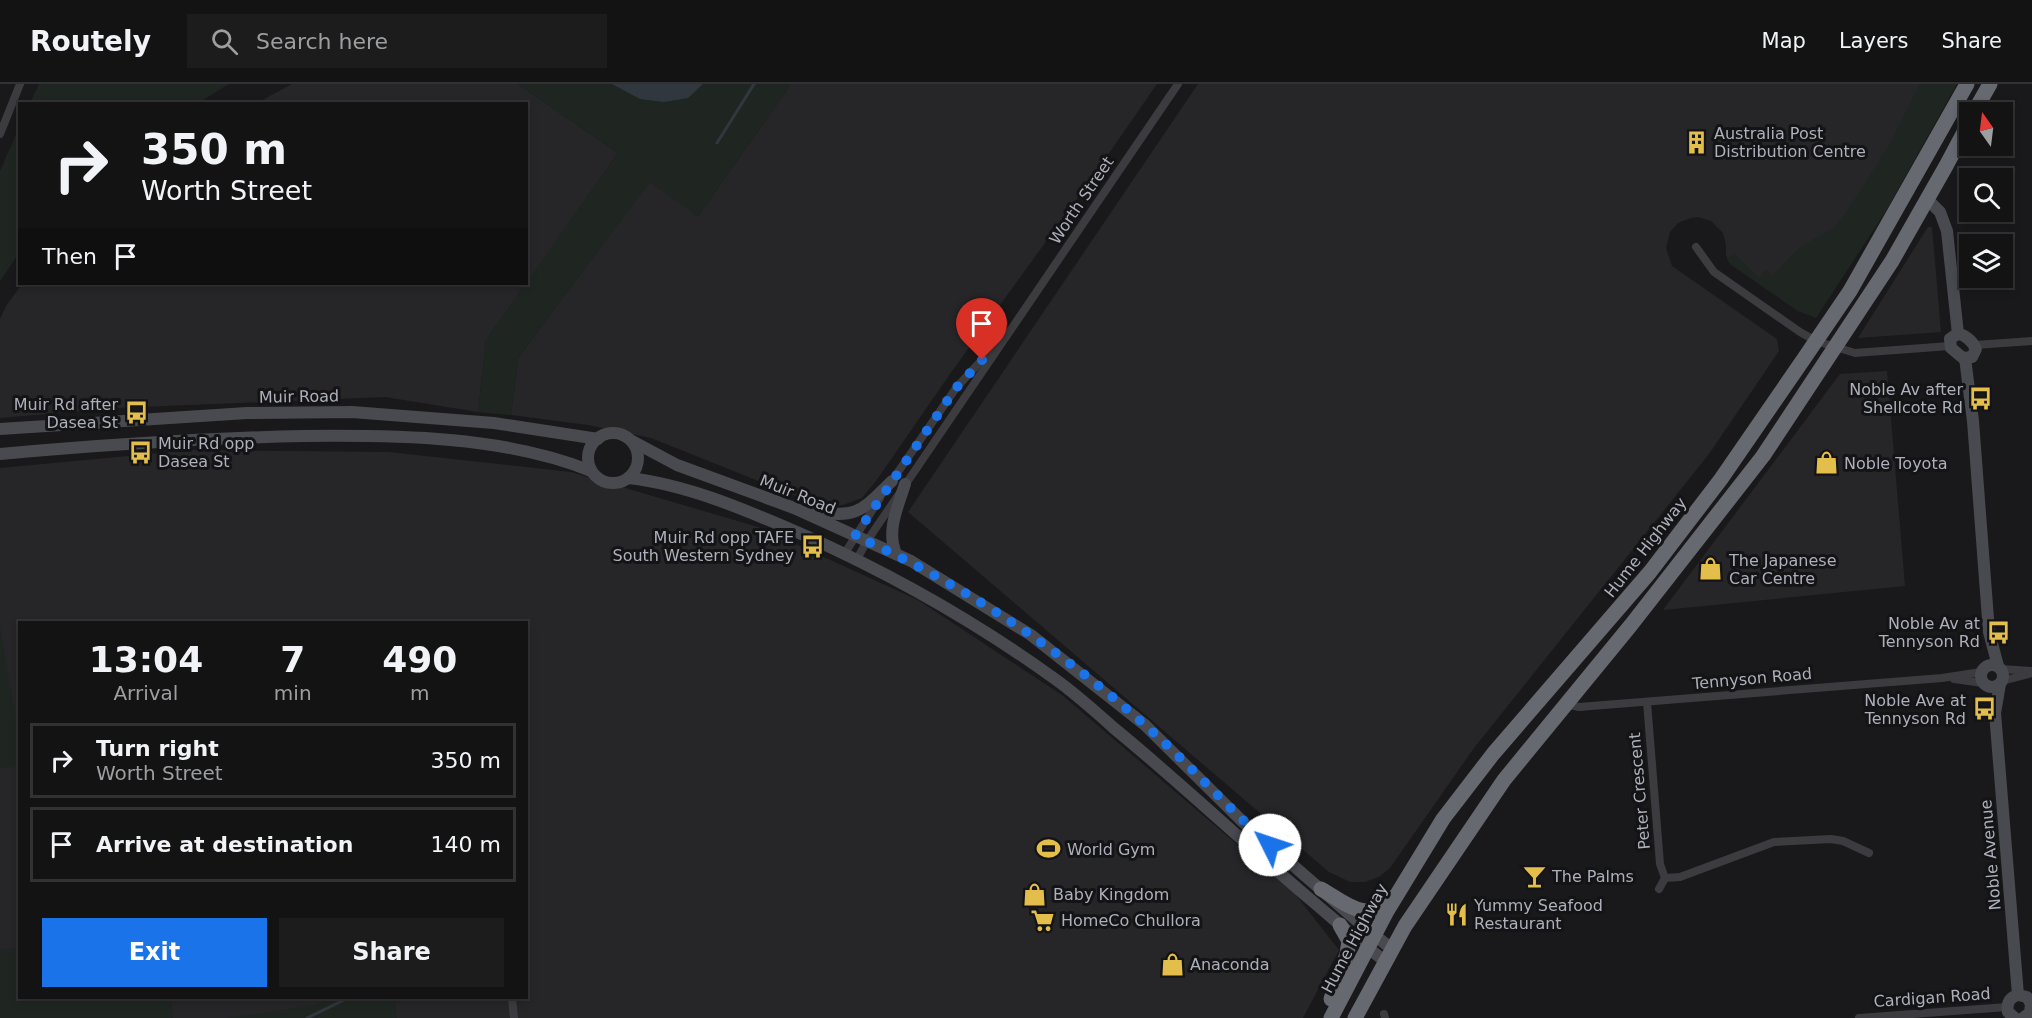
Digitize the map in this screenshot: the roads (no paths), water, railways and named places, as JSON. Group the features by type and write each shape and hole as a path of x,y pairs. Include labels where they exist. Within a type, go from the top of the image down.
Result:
{"highway":[{"name":"Hume Highway","path":"1331,1018 1371,942 1443,819 1493,754 1650,572 1714,488 1816,341 1850,291 1967,84"},
{"path":"1980,102 1990,84"},
{"path":"1355,1018 1411,917 1504,780 1713,522 1763,456 1892,261 1959,141"},
{"path":"1321,889 1357,910 1369,912 1379,909 1388,902 1407,879"},
{"path":"1323,1018 1347,954 1349,941 1340,925"}],"street":[{"path":"0,134 20,84"},
{"name":"Worth Street","path":"845,554 905,484 1178,84"},
{"path":"1927,199 1940,212 1947,231 1958,334"},
{"path":"1696,247 1714,272 1816,341 1855,353 1950,346"},
{"name":"Worth Street","path":"857,559 861,538 892,481 956,388 1008,332"},
{"path":"1958,334 1974,345 1975,354 1972,357 1965,358 1954,352 1950,346 1950,339 1953,335 1958,334"},
{"path":"1974,345 2032,340"},
{"name":"Noble Avenue","path":"1965,358 1973,421 1989,632 2000,675 1995,713 2018,995"},
{"name":"Muir Road","path":"0,429 247,413 352,412 494,423 598,439"},
{"path":"0,454 40,449 220,437 363,435 496,446 560,458 591,471 607,483 622,482 638,465 636,448 632,441 611,433 598,439 590,450 591,471"},
{"name":"Muir Road","path":"632,441 677,465 794,508 911,561 1031,635 1145,725 1243,822 1321,889 1371,942"},
{"name":"Muir Road","path":"628,478 649,480 717,501 845,554 902,581 962,617 1056,680 1167,772 1340,925 1389,955"},
{"path":"794,508 839,515 852,514 866,507 892,481"},
{"path":"896,554 892,542 892,530 905,484"},
{"name":"Noble Avenue","path":"1989,632 1983,677 1995,713"},
{"path":"1990,665 2000,675 1993,687 1983,677 1990,665"},
{"path":"2000,675 2032,672"},
{"name":"Tennyson Road","path":"1565,704 1579,707 1942,678 1983,677"},
{"name":"Peter Crescent","path":"1647,702 1660,864 1665,878"},
{"path":"1659,889 1665,878 1680,877 1774,842 1831,839 1843,841 1869,853"},
{"path":"2016,1018 2009,1014 2007,1007 2010,999 2018,995 2027,997 2032,1006 2030,1013 2023,1018"},
{"path":"512,999 514,1018"},
{"name":"Cardigan Road","path":"1859,1018 2007,1007"}],"waterway":[{"path":"717,143 754,84"},
{"path":"307,1018 346,999"}],"place":[{"name":"Australia Post Distribution Centre","path":"1696,142"},
{"name":"Noble Av after Shellcote Rd","path":"1981,398"},
{"name":"Muir Rd after Dasea St","path":"136,413"},
{"name":"Muir Rd opp Dasea St","path":"140,452"},
{"name":"Noble Toyota","path":"1826,463"},
{"name":"Muir Rd opp TAFE South Western Sydney","path":"812,546"},
{"name":"The Japanese Car Centre","path":"1711,569"},
{"name":"Noble Av at Tennyson Rd","path":"1998,632"},
{"name":"Noble Ave at Tennyson Rd","path":"1984,709"},
{"name":"World Gym","path":"1049,849"},
{"name":"The Palms","path":"1534,876"},
{"name":"Baby Kingdom","path":"1035,894"},
{"name":"Yummy Seafood Restaurant","path":"1456,914"},
{"name":"HomeCo Chullora","path":"1043,920"},
{"name":"Anaconda","path":"1172,964"}]}
